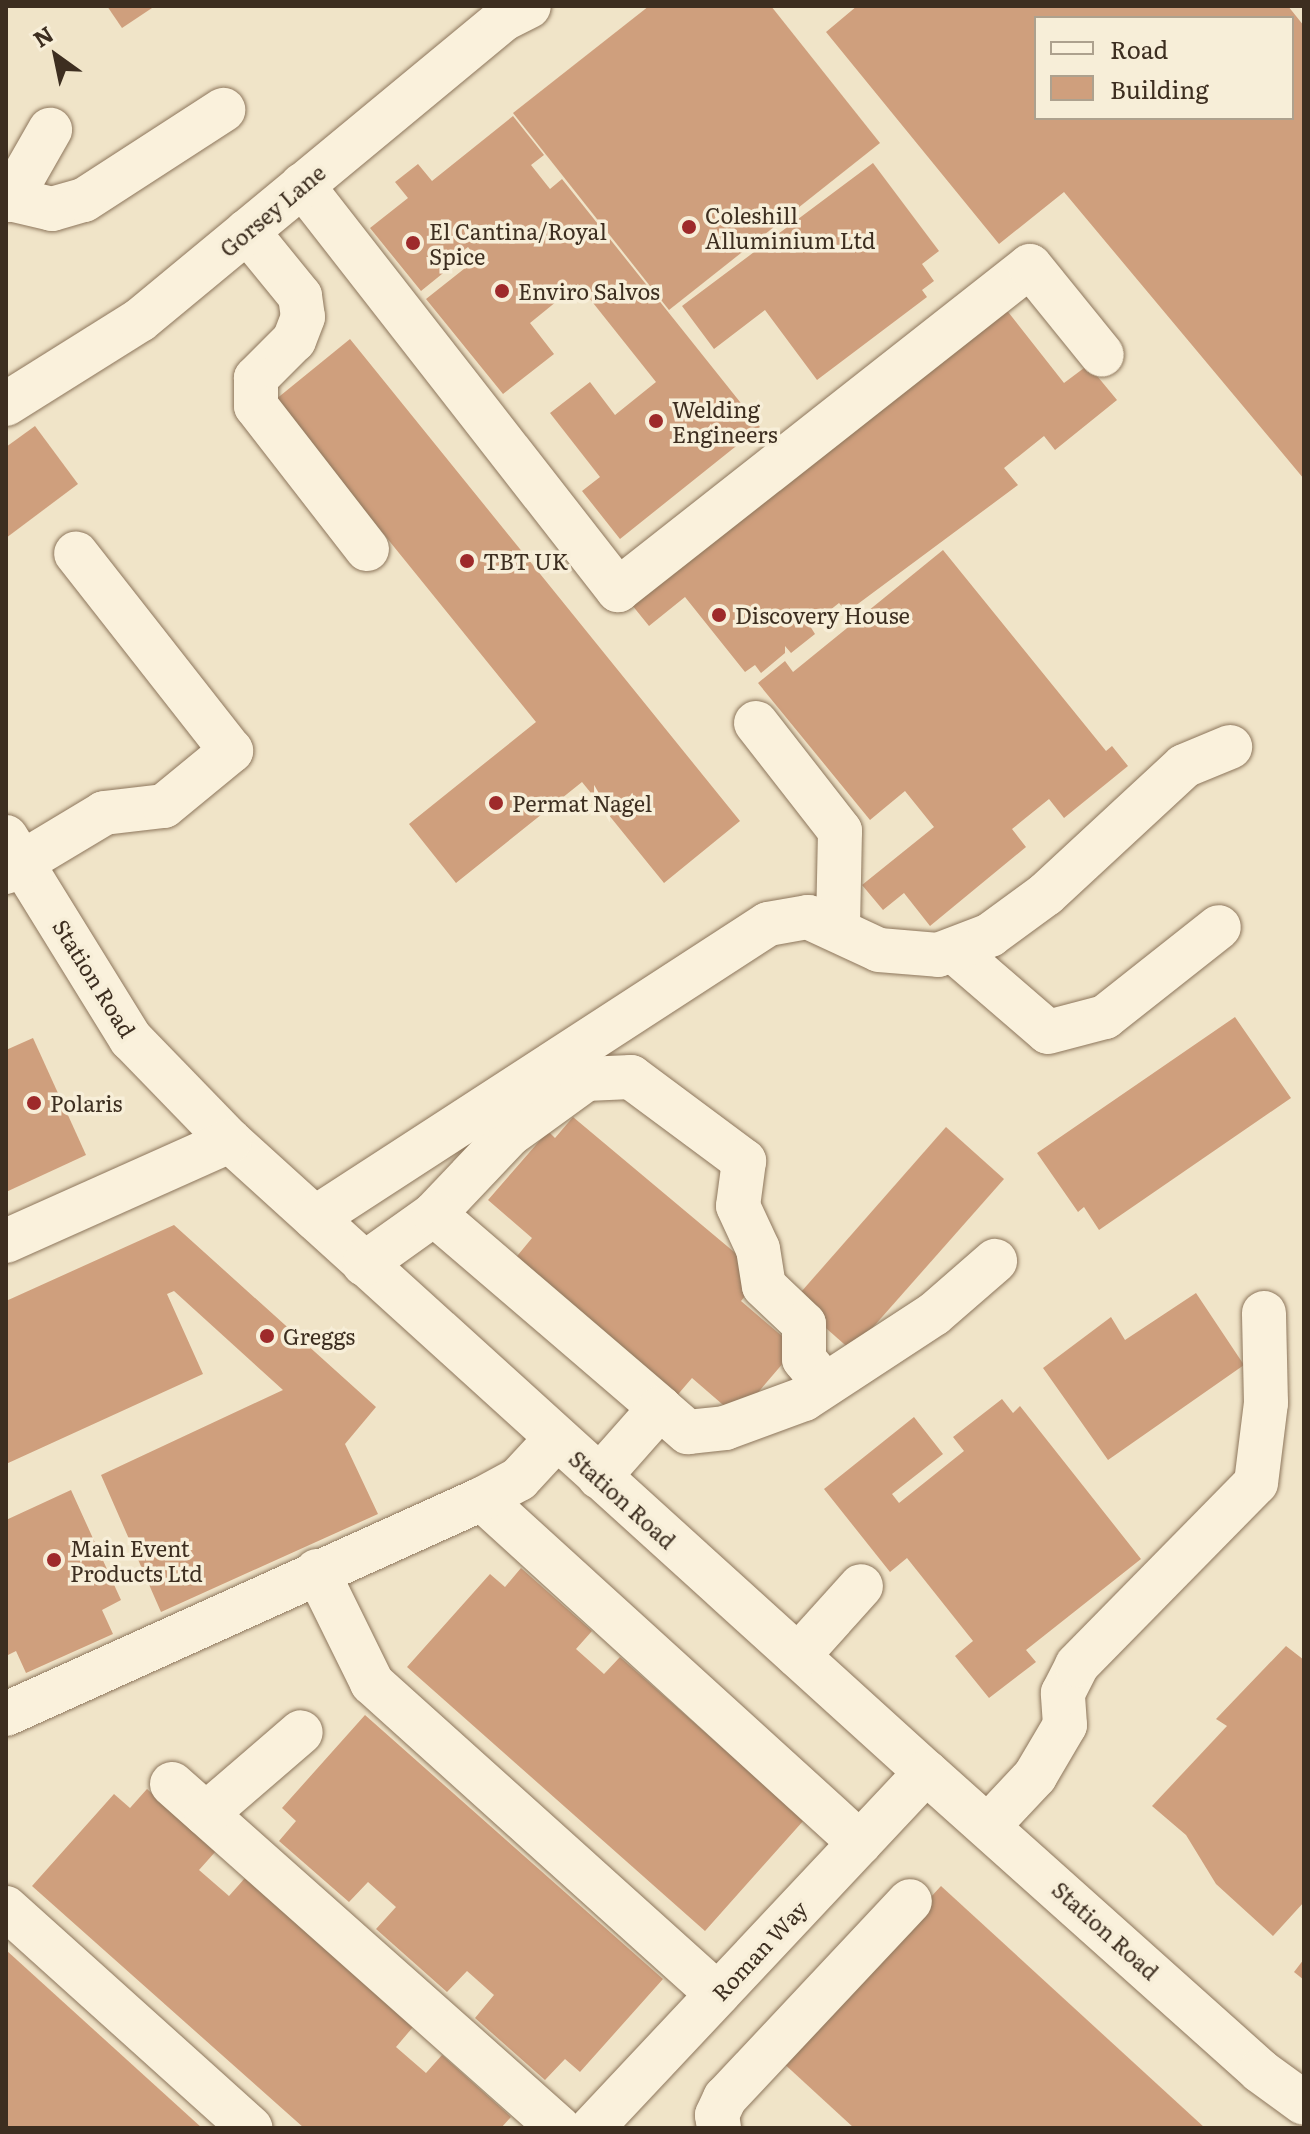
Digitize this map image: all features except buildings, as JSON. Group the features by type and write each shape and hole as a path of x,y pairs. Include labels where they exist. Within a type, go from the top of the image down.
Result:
{"street":[{"name":"Gorsey Lane","path":"6,404 140,320 502,20 529,6"},
{"path":"50,130 8,199 52,209 84,200 223,110"},
{"path":"302,185 618,590 1030,266 1102,355"},
{"path":"247,231 300,296 303,317 294,340 256,378 256,406 367,549"},
{"path":"11,857 104,813 164,806 231,751 76,553"},
{"path":"756,723 840,831 838,930"},
{"path":"315,1218 768,924 808,917 879,950 938,955 990,935 1046,894 1184,766 1230,747"},
{"name":"Station Road","path":"11,857 131,1039 230,1141 926,1772 990,1824 1260,2071 1304,2103"},
{"path":"953,950 1048,1032 1105,1017 1219,927"},
{"path":"364,1264 434,1214 510,1134 586,1079 631,1077 744,1161 738,1206 758,1249 764,1286 804,1324 804,1359 825,1385"},
{"path":"6,1241 230,1141"},
{"path":"434,1214 688,1432 725,1428 804,1399 934,1314 995,1261"},
{"path":"990,1824 1035,1776 1065,1725 1063,1693 1077,1665 1256,1483 1266,1403 1264,1313"},
{"path":"599,1477 660,1408"},
{"path":"6,1714 482,1499 519,1479 556,1439"},
{"path":"482,1499 860,1843"},
{"path":"317,1571 372,1683 718,1994"},
{"path":"798,1656 861,1586"},
{"path":"206,1814 301,1732"},
{"name":"Roman Way","path":"589,2126 718,1994 926,1772"},
{"path":"172,1784 589,2126"},
{"path":"719,2128 717,2115 725,2098 910,1901"},
{"path":"6,1908 250,2128"}],"place":[{"name":"Coleshill Alluminium Ltd","path":"689,227"},
{"name":"El Cantina/Royal Spice","path":"413,243"},
{"name":"Enviro Salvos","path":"502,291"},
{"name":"Welding Engineers","path":"656,421"},
{"name":"TBT UK","path":"467,561"},
{"name":"Discovery House","path":"719,615"},
{"name":"Permat Nagel","path":"496,803"},
{"name":"Polaris","path":"34,1103"},
{"name":"Greggs","path":"267,1336"},
{"name":"Main Event Products Ltd","path":"54,1560"}]}
